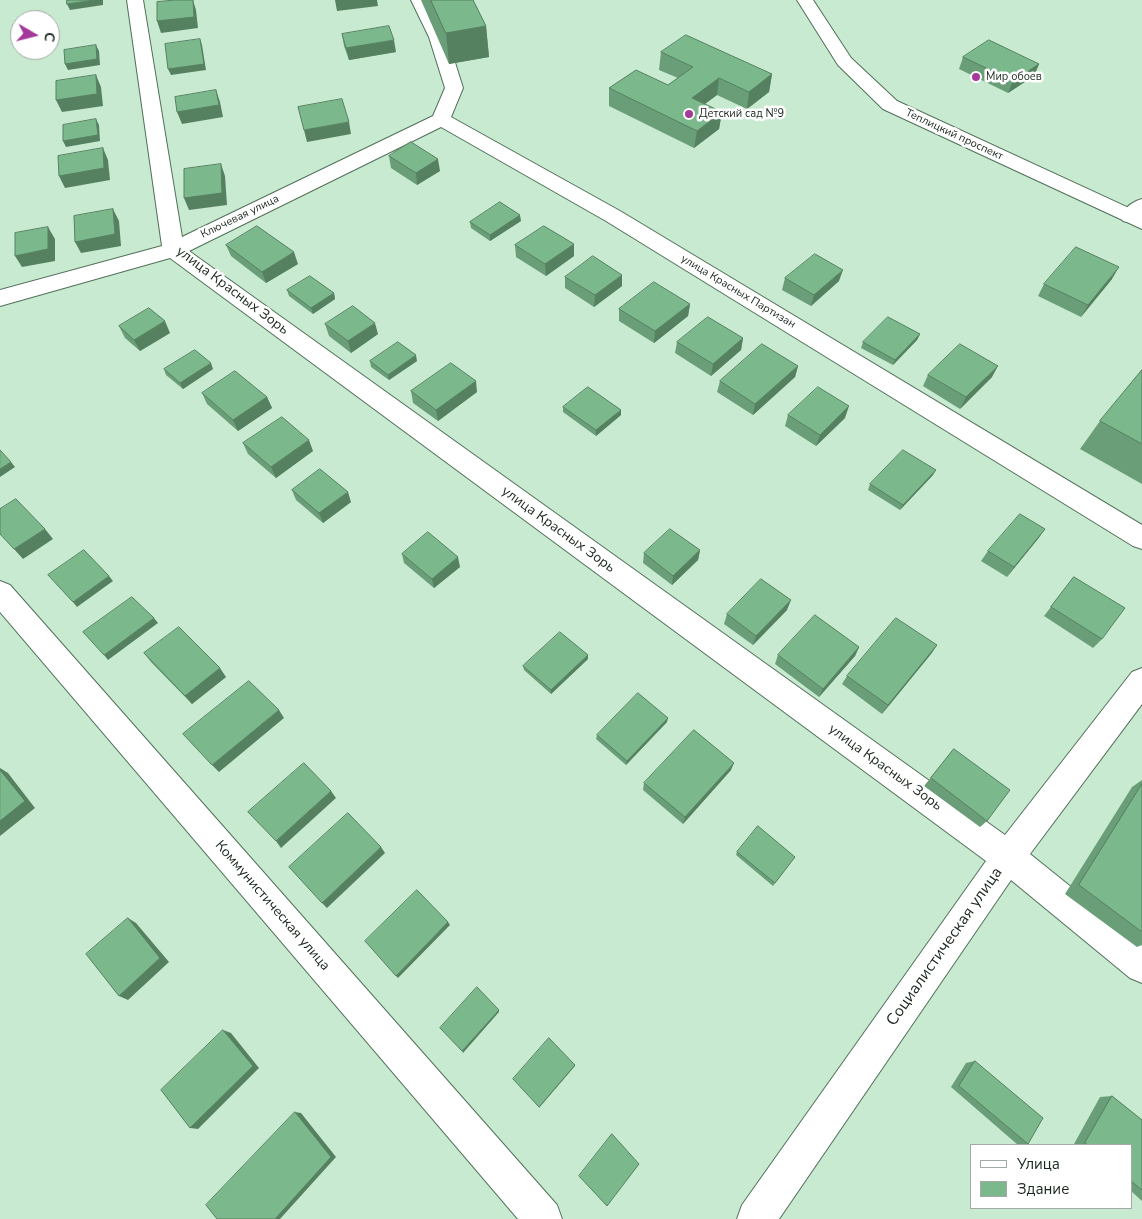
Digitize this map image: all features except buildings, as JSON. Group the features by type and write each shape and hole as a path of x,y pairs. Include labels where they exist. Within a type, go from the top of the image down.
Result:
{"street":[{"name":"улица Красных Зорь","path":"135,0 173,250 1008,857 1142,966"},
{"path":"419,0 438,37 454,88 441,119"},
{"name":"Теплицкий проспект","path":"804,0 844,61 890,105 1138,214"},
{"name":"Ключевая улица","path":"0,298 173,250 441,119"},
{"name":"улица Красных Партизан","path":"441,119 613,216 1142,538"},
{"name":"Коммунистическая улица","path":"0,593 543,1219"},
{"name":"Социалистическая улица","path":"756,1219 1008,857 1142,681"}],"place":[{"name":"Мир обоев","path":"976,77"},
{"name":"Детский сад №9","path":"689,114"}]}
